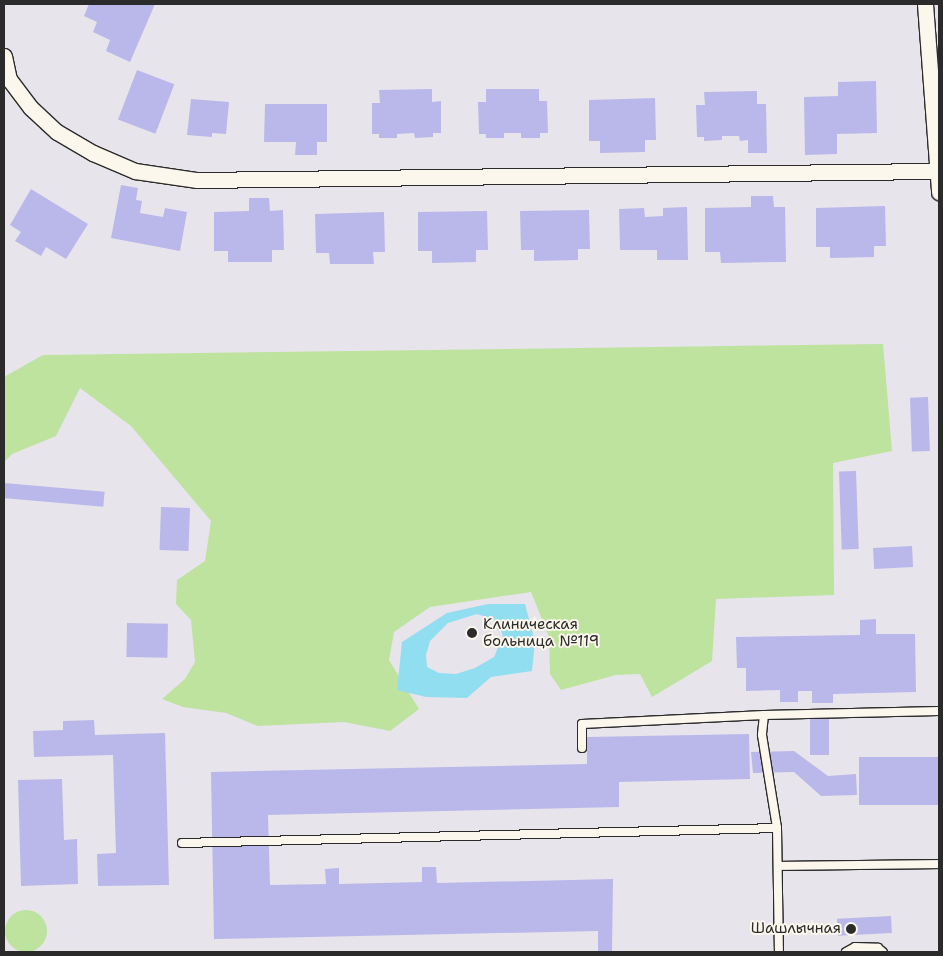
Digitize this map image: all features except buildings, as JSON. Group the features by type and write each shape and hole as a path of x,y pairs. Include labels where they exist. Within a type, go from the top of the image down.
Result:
{"street":[{"path":"925,4 939,192"},
{"path":"4,56 9,79 31,108 57,132 93,153 135,171 197,180 937,171"}],"lane":[{"path":"582,748 582,724 764,715 939,711"},
{"path":"764,715 762,735 777,828 779,952"},
{"path":"182,844 777,828"},
{"path":"778,866 939,864"},
{"path":"846,952 855,947 878,948 883,952"}],"green space":[{"path":"883,344 892,451 833,463 834,595 716,599 712,661 652,697 640,674 616,675 561,690 550,674 549,637 531,592 430,607 394,632 389,660 419,709 390,731 344,722 258,726 226,713 183,707 162,699 185,679 195,662 191,620 176,604 177,580 205,561 211,521 131,426 80,388 56,436 12,454 4,462 4,377 43,355"},
{"path":"30,910 38,913 44,919 47,931 44,943 38,949 22,952 14,949 8,943 5,927 8,919 14,913"}],"water":[{"path":"488,604 525,604 535,642 532,671 491,677 467,698 426,697 397,690 402,642 447,613","holes":["477,614 497,621 503,636 494,657 475,668 456,674 439,673 427,667 426,655 430,641 448,623"]}],"place":[{"name":"Клиническая больница №119","path":"472,633"},
{"name":"Шашлычная","path":"851,929"}]}
